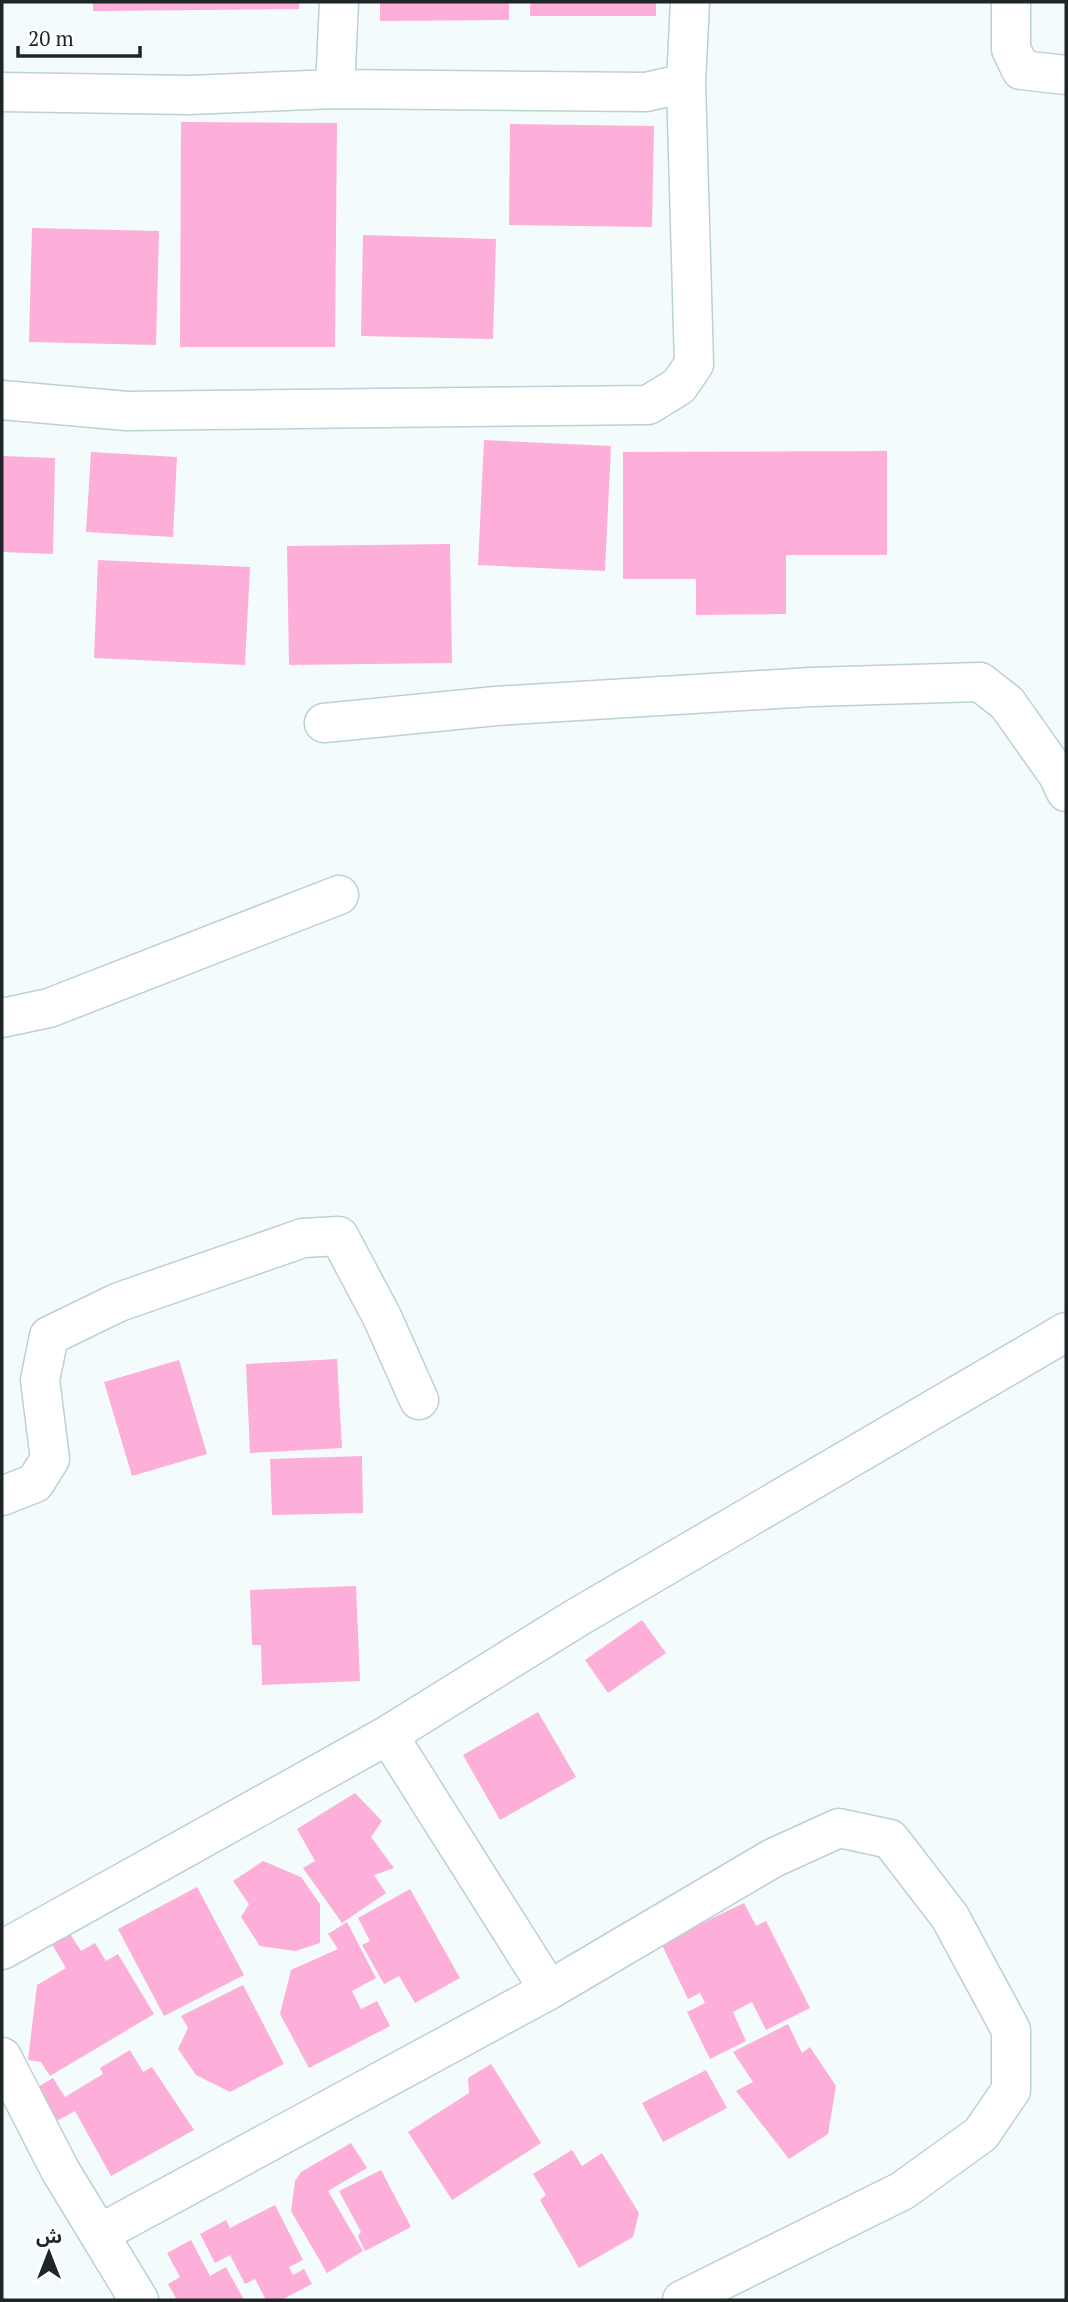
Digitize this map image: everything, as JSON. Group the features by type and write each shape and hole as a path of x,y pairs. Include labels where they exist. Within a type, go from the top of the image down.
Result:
{"street":[{"path":"335,89 339,2"},
{"path":"2,400 127,411 648,405 679,386 694,364 686,83 690,2"},
{"path":"1011,2 1010,49 1021,71 1066,75"},
{"path":"2,92 189,95 335,89 646,92 686,83"},
{"path":"324,723 496,706 756,690 980,682 1006,703 1058,775 1066,792"},
{"path":"2,1018 49,1008 339,895"},
{"path":"2,1496 36,1483 50,1459 40,1380 49,1336 119,1302 303,1238 339,1236 382,1317 419,1400"},
{"path":"2,1950 388,1735 578,1617 1066,1332"},
{"path":"388,1735 549,1990"},
{"path":"99,2234 549,1990 773,1858 839,1828 890,1839 950,1917 1010,2031 1010,2090 981,2134 902,2191 682,2300"},
{"path":"2,2057 60,2170 139,2300"}],"building":[{"path":"93,2 299,2 299,9 93,11"},
{"path":"380,2 509,2 509,20 380,21"},
{"path":"530,2 656,2 656,16 530,16"},
{"path":"181,122 337,123 335,347 180,347"},
{"path":"510,124 654,126 652,227 509,225"},
{"path":"32,228 159,231 156,345 29,342"},
{"path":"363,235 496,239 493,339 361,336"},
{"path":"484,440 611,446 605,571 478,565"},
{"path":"887,451 887,555 786,555 786,614 696,615 696,579 623,579 623,452"},
{"path":"91,452 177,457 173,537 86,532"},
{"path":"2,456 55,458 53,554 2,552"},
{"path":"450,544 452,663 289,665 287,546"},
{"path":"98,560 250,567 245,665 94,658"},
{"path":"337,1359 342,1448 250,1453 246,1364"},
{"path":"179,1360 207,1454 132,1476 104,1382"},
{"path":"362,1456 363,1513 272,1515 270,1459"},
{"path":"356,1586 360,1681 262,1685 261,1645 252,1645 250,1590"},
{"path":"642,1620 666,1653 608,1693 585,1660"},
{"path":"538,1712 576,1777 500,1820 463,1755"},
{"path":"355,1793 382,1821 371,1837 394,1868 374,1875 386,1893 342,1923 303,1868 315,1861 297,1829"},
{"path":"263,1861 301,1877 320,1904 320,1943 295,1951 260,1946 241,1917 249,1904 233,1881"},
{"path":"197,1887 244,1975 164,2016 118,1929"},
{"path":"410,1889 460,1978 415,2003 399,1976 384,1984 362,1945 370,1941 358,1918"},
{"path":"744,1903 756,1926 766,1921 810,2008 766,2030 752,2002 733,2012 746,2041 710,2059 687,2012 705,2003 700,1993 688,1999 661,1943"},
{"path":"347,1922 376,1978 352,1991 361,2009 377,2001 390,2026 309,2068 280,2014 291,1970 338,1949 328,1934"},
{"path":"65,1926 81,1951 95,1943 106,1961 118,1954 154,2014 50,2076 41,2062 28,2060 37,1985 66,1968 47,1936"},
{"path":"243,1985 284,2064 230,2092 196,2075 178,2049 188,2028 181,2016"},
{"path":"788,2024 802,2053 810,2047 836,2086 828,2134 789,2159 736,2091 753,2082 733,2052"},
{"path":"130,2050 143,2072 152,2067 194,2130 111,2176 75,2111 53,2123 33,2090 53,2078 65,2097 103,2074 100,2068"},
{"path":"491,2064 541,2143 452,2200 408,2132 469,2093 468,2078"},
{"path":"706,2070 727,2108 663,2142 642,2103"},
{"path":"351,2143 367,2168 328,2191 363,2251 327,2273 291,2211 295,2181 301,2172"},
{"path":"572,2150 582,2166 602,2153 639,2213 633,2237 579,2268 540,2200 546,2195 533,2174"},
{"path":"381,2170 411,2227 365,2251 358,2236 361,2232 339,2191"},
{"path":"275,2205 303,2260 289,2267 293,2275 304,2269 312,2284 281,2300 266,2300 255,2279 245,2284 230,2255 215,2263 200,2234 226,2220 230,2228"},
{"path":"191,2240 210,2276 226,2267 244,2300 177,2300 168,2284 180,2277 167,2253"}]}
